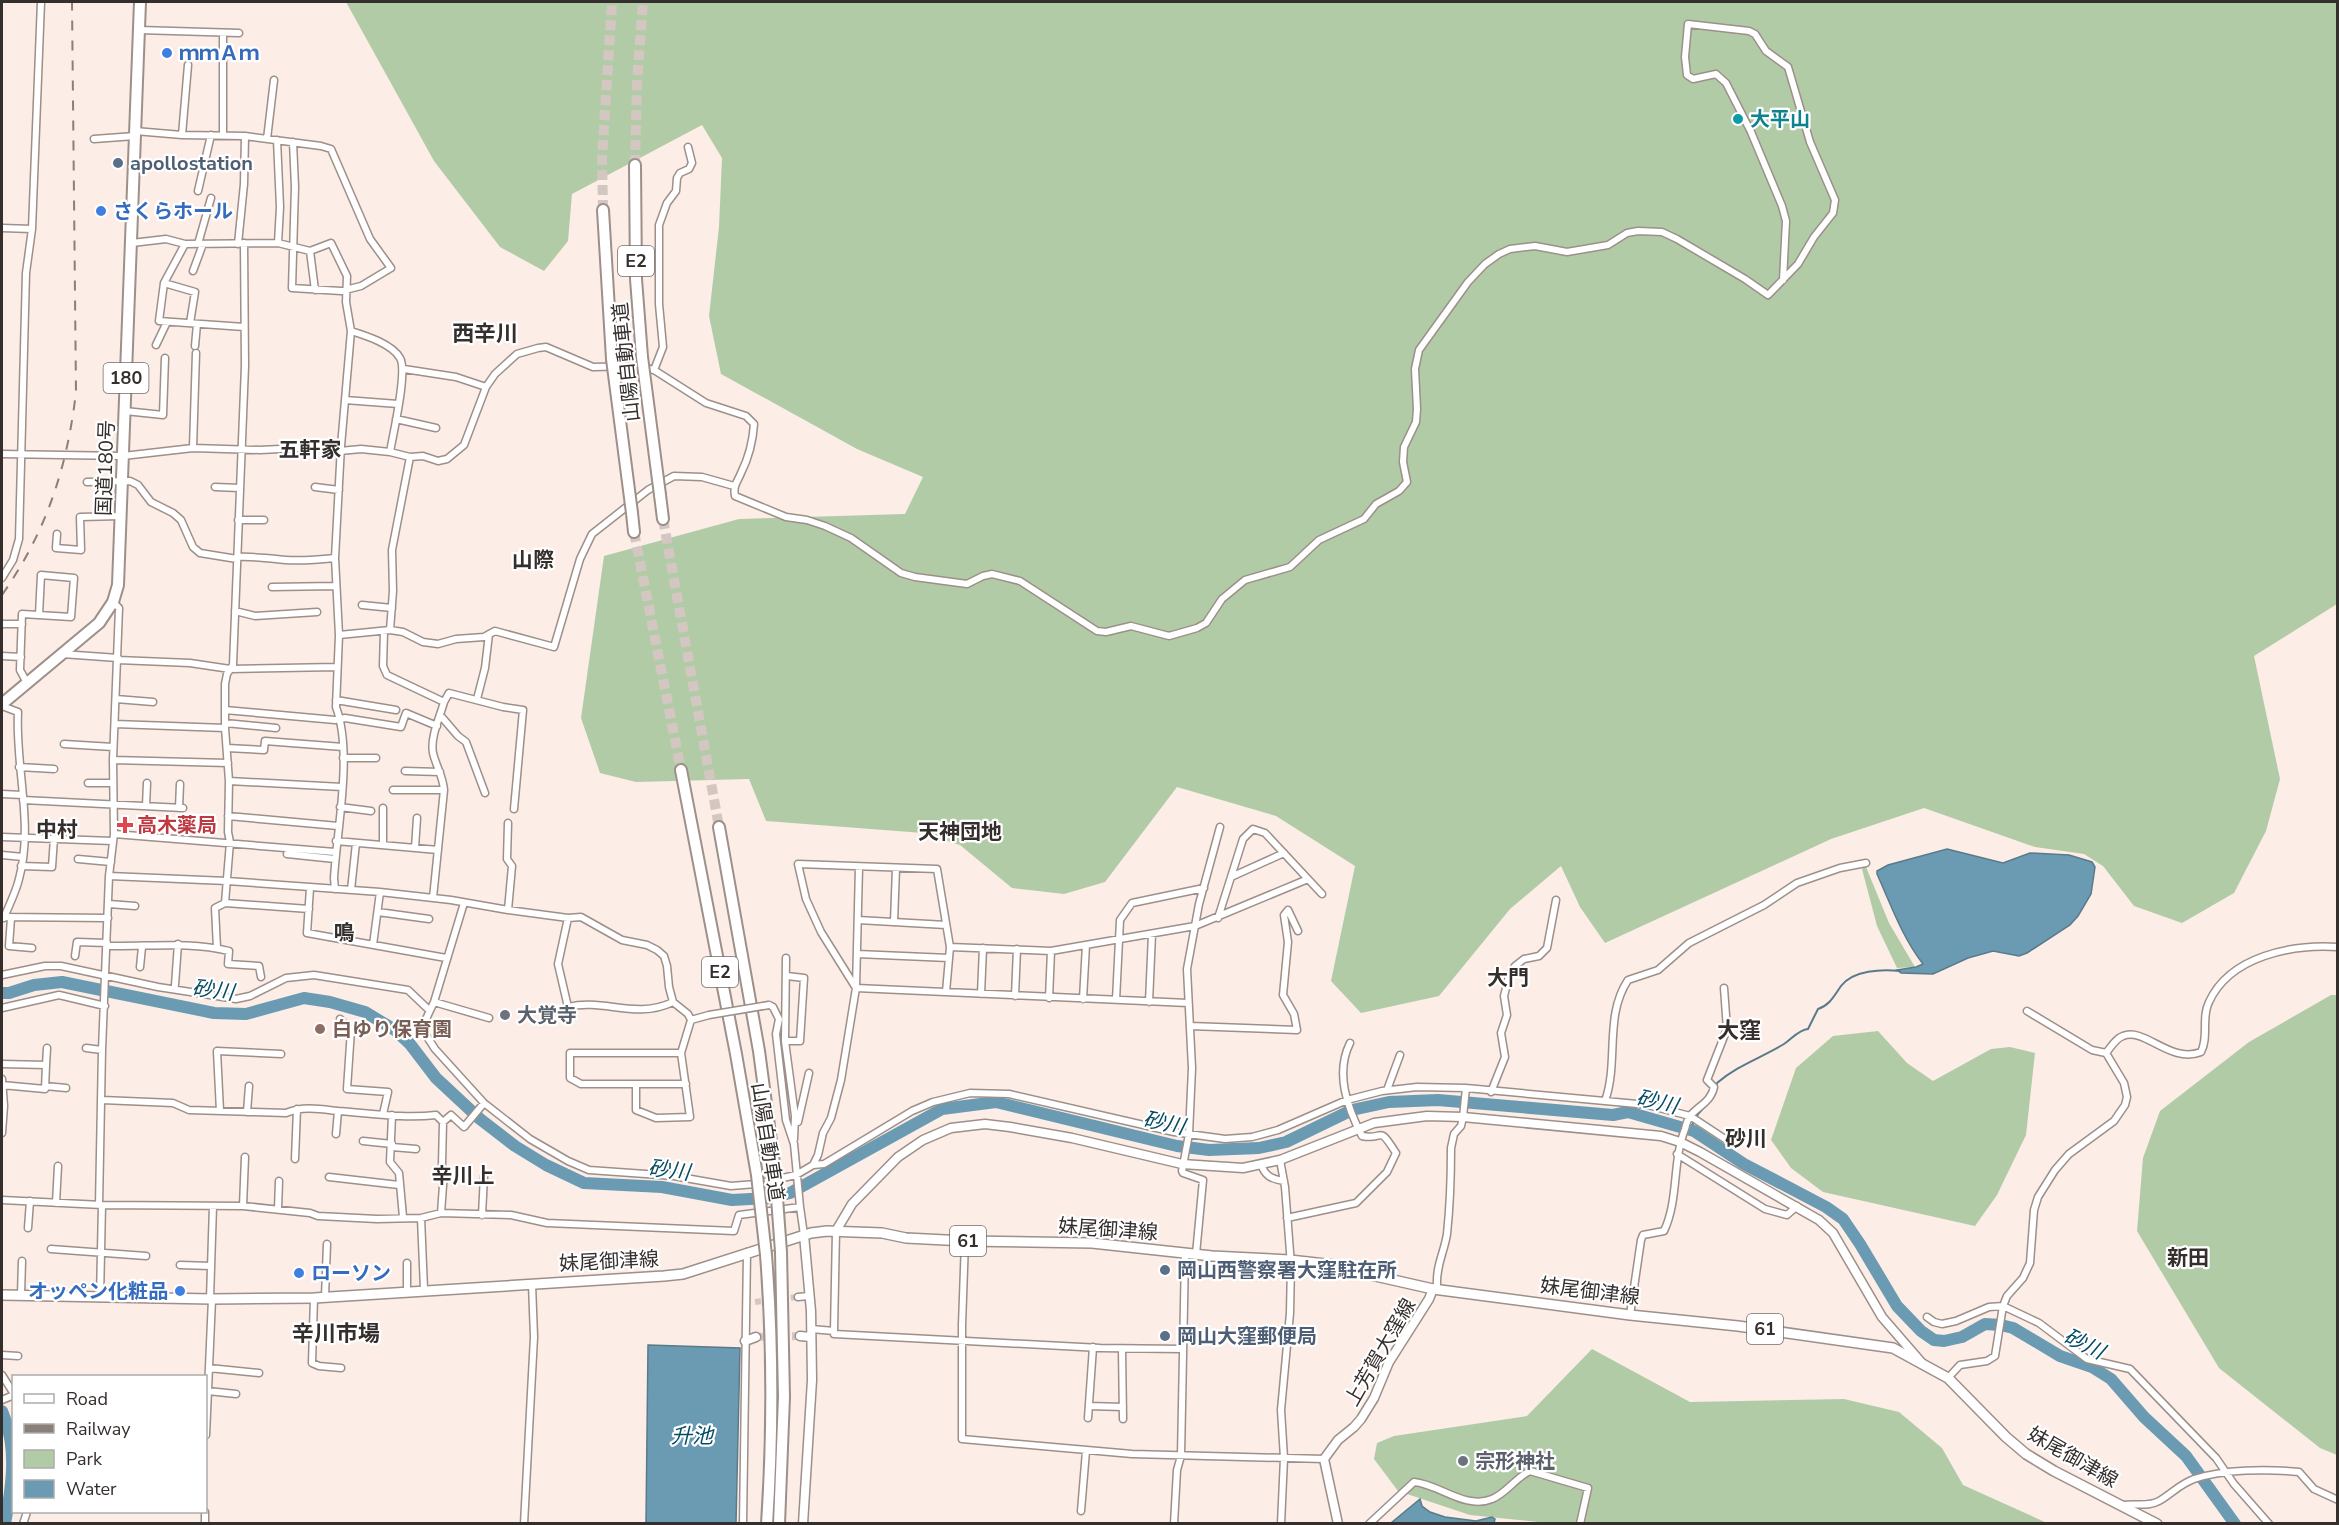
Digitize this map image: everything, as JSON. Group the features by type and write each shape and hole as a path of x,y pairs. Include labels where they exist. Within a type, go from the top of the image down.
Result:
{"highway":[{"name":"国道180号","path":"3,700 99,623 113,602 118,585 140,2"},
{"name":"山陽自動車道","path":"634,165 636,279 642,357 663,519"},
{"name":"山陽自動車道","path":"603,210 612,359 634,532"},
{"name":"山陽自動車道","path":"681,770 757,1175 766,1255 772,1366 771,1455 767,1524"},
{"name":"山陽自動車道","path":"718,827 759,1051 775,1171 781,1252 784,1397 779,1524"}],"main road":[{"name":"妹尾御津線","path":"2,1295 100,1298 314,1298 424,1289 683,1274 804,1235 836,1231 965,1241 1092,1243 1185,1254 1290,1260 1343,1266 1433,1289 1630,1315 1738,1326 1893,1348 1948,1378 2026,1454 2157,1524"}],"street":[{"path":"2,578 13,560 19,539 26,273 32,229 41,2"},
{"path":"2,454 123,456 194,448 341,448 390,452 410,457 423,456 442,460 459,451 472,429 486,387 495,374 512,357 546,347 593,367 635,366 654,370 706,403 746,416 754,424 754,434 741,473 734,486 735,496 786,517 825,526 851,538 901,573 958,585 967,585 992,574 1007,577 1020,581 1097,631 1106,632 1131,626 1153,634 1169,636 1206,623 1222,599 1245,580 1290,567 1319,540 1364,519 1376,504 1399,491 1407,482 1403,462 1404,447 1416,422 1415,369 1419,350 1468,282 1485,264 1499,254 1510,249 1535,246 1561,252 1582,250 1608,245 1627,233 1662,232 1677,238 1768,295 1783,280 1798,264 1814,237 1833,213 1835,200 1810,142 1788,67 1767,51 1755,34 1749,31 1688,24 1685,68 1687,75 1693,79 1716,74 1726,83 1751,132 1782,206 1786,221 1783,280"},
{"path":"139,30 239,33"},
{"path":"223,135 224,33"},
{"path":"182,135 188,65"},
{"path":"267,139 274,80"},
{"path":"94,138 135,134 245,136 293,142 331,149 370,239 391,268 367,283 347,290 292,288 295,187 293,142"},
{"path":"198,191 211,135"},
{"path":"225,903 230,842 225,725 226,674 233,665 245,366 241,243 245,136"},
{"path":"277,140 280,207 278,243"},
{"path":"654,370 663,347 659,225 667,203 676,191 680,172 689,169 692,163 687,147"},
{"path":"193,271 211,198"},
{"path":"2,228 32,229"},
{"path":"132,243 166,239 185,244 278,243 310,251 331,243 347,276 346,302 351,331 335,558 339,635 336,707 340,718 343,747 342,788 335,855 335,889"},
{"path":"185,244 164,283 159,321 244,327"},
{"path":"310,251 315,290"},
{"path":"164,283 195,292 194,448"},
{"path":"156,345 167,322"},
{"path":"351,331 393,350 399,356 404,369 390,452"},
{"path":"125,411 163,415 165,358"},
{"path":"404,369 456,377 486,387"},
{"path":"345,400 398,404"},
{"path":"396,418 436,428"},
{"path":"410,457 392,550 392,608 382,666 387,675 444,702"},
{"path":"339,635 403,632 423,642 438,644 495,631 554,646 580,559 592,534 648,489 674,476 702,477 734,486"},
{"path":"87,482 130,481 138,485 151,502 173,513 181,520 193,547 200,553 237,558 256,556 277,560 335,558"},
{"path":"215,487 240,488"},
{"path":"315,487 339,490"},
{"path":"57,534 56,548 81,550 80,517 121,516"},
{"path":"238,520 264,520"},
{"path":"27,683 20,670 22,614 71,617 74,578 42,575 39,615"},
{"path":"272,586 335,586"},
{"path":"100,1298 102,1050 109,876 113,838 113,747 119,608 113,602"},
{"path":"362,605 392,608"},
{"path":"235,611 255,616 317,612"},
{"path":"2,624 22,624"},
{"path":"477,699 489,634"},
{"path":"62,654 190,663 230,669 337,667"},
{"path":"2,656 21,657"},
{"path":"433,898 444,790 432,744 444,702 449,693 523,710 514,809"},
{"path":"116,699 153,702"},
{"path":"3,700 18,712 16,741 23,798 24,838 19,879 6,918 9,946 32,948"},
{"path":"336,700 396,710"},
{"path":"225,710 335,720 340,718 401,726 406,713 437,726"},
{"path":"440,715 466,742 485,793"},
{"path":"115,724 276,728"},
{"path":"227,748 264,750 265,741 343,747"},
{"path":"64,744 113,747"},
{"path":"343,758 376,758"},
{"path":"113,760 228,763"},
{"path":"19,767 54,769"},
{"path":"405,771 440,772"},
{"path":"229,780 342,788"},
{"path":"88,783 113,783"},
{"path":"146,806 147,783"},
{"path":"2,794 23,798 181,808 180,784"},
{"path":"393,790 444,790"},
{"path":"340,807 371,811"},
{"path":"383,808 383,845"},
{"path":"228,816 338,826"},
{"path":"415,848 417,818"},
{"path":"508,823 507,859 512,866 508,910"},
{"path":"1196,1254 1203,1179 1184,1173 1183,1160 1188,1135 1192,1068 1187,969 1195,926 1220,827"},
{"path":"1218,918 1243,839 1250,831 1261,831 1322,894"},
{"path":"2,837 230,842 335,855"},
{"path":"21,866 52,867 54,838"},
{"path":"336,841 438,850"},
{"path":"351,890 356,843"},
{"path":"1231,877 1284,853"},
{"path":"287,854 335,855"},
{"path":"2,855 23,857"},
{"path":"78,859 111,862"},
{"path":"1605,1101 1609,1088 1616,1006 1628,980 1658,970 1689,943 1764,905 1797,883 1840,868 1866,863"},
{"path":"856,988 821,932 806,899 798,864 937,869 950,947 946,992"},
{"path":"813,1166 823,1133 831,1118 841,1080 856,988 859,867"},
{"path":"894,922 896,868"},
{"path":"109,876 226,881 380,892 568,918 580,917 622,940 647,945 664,956 673,1002 688,1014 691,1020 681,1053 690,1117 656,1118 636,1110 636,1085"},
{"path":"950,947 1051,951 1195,926 1308,879"},
{"path":"310,888 308,933 446,958"},
{"path":"1116,1000 1120,920 1132,903 1204,888"},
{"path":"373,945 380,892"},
{"path":"1491,1092 1505,1058 1501,1033 1507,1015 1504,996 1509,976 1524,959 1539,956 1547,948 1556,900"},
{"path":"217,948 215,908 225,903 309,909"},
{"path":"464,903 434,1002 424,1026 427,1039 484,1103 530,1139 568,1161 589,1170 674,1176 730,1186 756,1184 796,1175 813,1166 824,1164 912,1111 933,1102 970,1094 1009,1094 1188,1135 1225,1138 1261,1135 1294,1124 1347,1101 1387,1090 1418,1086 1648,1105 1692,1118 1725,1139"},
{"path":"109,904 135,906"},
{"path":"1190,1026 1297,1030 1294,1014 1283,995 1287,942 1284,915 1288,910 1298,930"},
{"path":"378,912 429,919"},
{"path":"6,918 108,918"},
{"path":"568,918 558,964 568,1007 598,1006 634,1011 673,1002"},
{"path":"858,920 946,925"},
{"path":"1149,1002 1152,934"},
{"path":"75,956 77,942 142,946 165,943 217,948 229,951 228,964 259,966 261,977"},
{"path":"175,985 178,945"},
{"path":"1083,999 1086,945"},
{"path":"140,967 142,946"},
{"path":"2106,1053 2116,1041 2131,1034 2140,1036 2169,1051 2193,1055 2202,1052 2205,1016 2209,1003 2221,984 2234,972 2248,963 2269,955 2326,946 2337,947"},
{"path":"981,994 984,948"},
{"path":"1015,996 1017,949"},
{"path":"1049,998 1051,951"},
{"path":"857,954 949,958"},
{"path":"786,958 785,1041 795,1128 796,1175 804,1235 811,1333 811,1392 803,1524"},
{"path":"2,975 52,966 158,987 236,999 250,996 286,978 314,975 408,990 429,1010"},
{"path":"785,1041 800,1041 804,978 787,976"},
{"path":"856,988 1188,1004"},
{"path":"1630,1315 1635,1273 1643,1235 1664,1231 1670,1220 1677,1154 1681,1140 1696,1112 1713,1093 1714,1088 1707,1080 1727,1029 1724,988"},
{"path":"2,1008 59,995 105,1004"},
{"path":"434,1002 489,1018"},
{"path":"691,1020 769,1005 773,1007 779,1018 776,1034 786,1120 794,1144"},
{"path":"1948,1378 1960,1365 1992,1359 1998,1344 2002,1308 2007,1296 2023,1278 2030,1263 2034,1210 2038,1197 2055,1170 2069,1154 2114,1121 2125,1105 2127,1097 2124,1083 2106,1053 2092,1050 2027,1011"},
{"path":"340,1019 351,1030 347,1089 388,1092 383,1114"},
{"path":"1287,1218 1356,1203 1388,1172 1396,1153 1385,1135 1364,1137 1357,1126 1347,1101 1342,1065 1350,1043"},
{"path":"2,1085 45,1089 47,1048"},
{"path":"86,1048 102,1050"},
{"path":"220,1111 217,1051 281,1054"},
{"path":"681,1053 570,1053 570,1078 581,1084 686,1084"},
{"path":"1387,1090 1400,1055"},
{"path":"2,1064 46,1065"},
{"path":"795,1128 809,1073"},
{"path":"2,1078 2,1133"},
{"path":"45,1086 66,1088"},
{"path":"247,1112 249,1086"},
{"path":"1433,1289 1437,1285 1436,1268 1442,1255 1446,1235 1454,1134 1464,1115 1466,1090"},
{"path":"102,1100 173,1103 189,1110 286,1113 297,1108 415,1117 436,1115 443,1122 442,1165 444,1172 441,1214"},
{"path":"443,1122 451,1115 464,1127 484,1103"},
{"path":"295,1159 297,1108"},
{"path":"336,1134 338,1111"},
{"path":"392,1115 390,1162 399,1173 403,1217"},
{"path":"1183,1349 924,1341 834,1334 836,1231 852,1204 898,1157 923,1140 951,1128 985,1124 1010,1127 1233,1168 1280,1160 1357,1126 1406,1117 1464,1115 1639,1133 1681,1140 1819,1220 1833,1233 1882,1317 1922,1363"},
{"path":"363,1141 416,1149"},
{"path":"1677,1154 1765,1209 1787,1215 1797,1206"},
{"path":"243,1206 245,1157"},
{"path":"1280,1160 1284,1181 1290,1260 1290,1313 1281,1410 1284,1458 1281,1524"},
{"path":"1261,1164 1264,1173 1273,1179 1284,1181"},
{"path":"56,1203 58,1166"},
{"path":"482,1215 484,1176"},
{"path":"329,1177 399,1185"},
{"path":"278,1209 279,1181"},
{"path":"2,1200 100,1205 243,1206 318,1216 377,1219 421,1218 441,1214 510,1215 547,1223 734,1231 739,1215 800,1204"},
{"path":"28,1228 30,1201"},
{"path":"207,1413 213,1206"},
{"path":"421,1218 424,1289"},
{"path":"965,1241 962,1439 1086,1451 1181,1456 1324,1459 1338,1524"},
{"path":"325,1297 327,1244"},
{"path":"51,1249 146,1256"},
{"path":"743,1524 747,1252"},
{"path":"1174,1524 1177,1470 1181,1456 1185,1254"},
{"path":"21,1295 22,1261"},
{"path":"407,1263 407,1291"},
{"path":"180,1265 211,1266"},
{"path":"524,1524 534,1337 532,1284"},
{"name":"上芳賀大窪線","path":"1324,1459 1338,1440 1361,1419 1374,1398 1386,1368 1433,1289"},
{"path":"798,1297 809,1296"},
{"path":"314,1298 312,1363 341,1368"},
{"path":"747,1303 755,1302"},
{"path":"1927,1317 1942,1324 1956,1321 1989,1307 2002,1308 2039,1323 2087,1359 2130,1369 2216,1458 2234,1484 2269,1524"},
{"path":"800,1335 834,1331"},
{"path":"745,1341 756,1338"},
{"path":"1088,1418 1093,1347"},
{"path":"1122,1348 1123,1419"},
{"path":"2,1355 18,1356"},
{"path":"209,1368 259,1372"},
{"path":"2,1375 12,1391"},
{"path":"208,1391 236,1394"},
{"path":"1089,1407 1123,1407"},
{"path":"1081,1511 1086,1451"},
{"path":"2121,1505 2149,1504 2159,1501 2185,1482 2208,1475 2272,1470 2299,1472 2314,1488 2337,1500"},
{"path":"1369,1524 1414,1482 1467,1500 1481,1501 1491,1499 1505,1491 1523,1474 1530,1471 1588,1488 1580,1524"}],"green space":[{"path":"346,2 2337,2 2337,604 2254,656 2280,779 2266,831 2234,893 2182,923 2134,906 2103,866 2084,854 2035,847 1924,808 1831,839 1605,943 1580,907 1561,866 1510,909 1439,996 1361,1013 1331,981 1355,866 1276,816 1177,787 1105,882 1064,894 1012,888 960,845 923,833 766,821 749,779 636,782 600,773 581,718 604,556 739,519 905,514 923,477 857,449 721,374 709,316 719,227 722,158 702,125 572,194 568,241 544,271 500,247 434,161"},
{"path":"1866,867 1889,923 1915,967 1897,968 1877,926 1862,869"},
{"path":"2331,995 2338,995 2337,1455 2320,1448 2219,1368 2137,1231 2143,1158 2160,1111 2249,1042"},
{"path":"1878,1031 1907,1063 1933,1081 1991,1049 2010,1047 2035,1053 2026,1135 1997,1195 1975,1226 1823,1192 1791,1168 1771,1140 1796,1068 1833,1036"},
{"path":"1592,1349 1690,1402 1844,1399 1899,1412 1942,1448 1963,1485 2047,1523 1547,1523 1470,1515 1398,1491 1374,1459 1377,1443 1394,1436 1527,1416"}],"water":[{"path":"1947,849 2003,863 2030,853 2069,855 2092,862 2095,867 2091,894 2070,925 2027,953 2019,956 1993,951 1968,958 1933,974 1901,973 1897,970 1923,964 1903,932 1877,871 1888,865"},
{"name":"升池","path":"648,1345 740,1348 736,1523 646,1523"},
{"path":"1420,1499 1422,1506 1430,1512 1445,1517 1476,1521 1492,1517 1495,1519 1494,1523 1391,1523"}],"waterway":[{"path":"1716,1088 1717,1083 1733,1071 1808,1029 1818,1009 1829,1003 1846,981 1868,972 1900,971"},
{"name":"砂川","path":"2,993 34,985 62,982 214,1013 246,1014 304,998 330,1002 365,1012 395,1030 410,1044 436,1078 480,1119 515,1146 546,1165 584,1183 662,1187 732,1200 770,1198 790,1193 942,1109 996,1102 1177,1146 1209,1150 1259,1148 1286,1142 1352,1110 1389,1102 1438,1100 1613,1115 1628,1112 1694,1131 1744,1164 1826,1207 1843,1219 1897,1306 1921,1331 1934,1340 1944,1341 1962,1337 1985,1324 2001,1325 2013,1328 2060,1356 2092,1367 2111,1379 2144,1417 2186,1456 2235,1524"},
{"path":"1690,1130 1698,1114 1708,1103"},
{"path":"2,1411 12,1452 10,1495 5,1524"}],"tunnel":[{"path":"603,210 602,158 612,2"},
{"path":"635,165 637,82 643,2"},
{"path":"663,519 719,827"},
{"path":"634,532 681,770"},
{"path":"755,1302 798,1297"},
{"path":"756,1337 800,1336"}],"railway":[{"path":"2,595 31,548 52,499 67,447 76,392 72,2"}],"place":[{"name":"ｍｍＡｍ","path":"167,53"},
{"name":"大平山","path":"1738,119"},
{"name":"apollostation","path":"118,163"},
{"name":"さくらホール","path":"101,211"},
{"name":"高木薬局","path":"125,825"},
{"name":"大覚寺","path":"505,1015"},
{"name":"白ゆり保育園","path":"320,1029"},
{"name":"岡山西警察署大窪駐在所","path":"1165,1270"},
{"name":"ローソン","path":"299,1273"},
{"name":"オッペン化粧品","path":"180,1291"},
{"name":"岡山大窪郵便局","path":"1165,1336"},
{"name":"宗形神社","path":"1463,1461"}],"district":[{"name":"西辛川","path":"485,333"},
{"name":"五軒家","path":"310,450"},
{"name":"山際","path":"533,560"},
{"name":"中村","path":"57,830"},
{"name":"天神団地","path":"960,832"},
{"name":"鳴","path":"344,933"},
{"name":"大門","path":"1508,978"},
{"name":"大窪","path":"1739,1030"},
{"name":"砂川","path":"1746,1139"},
{"name":"辛川上","path":"463,1176"},
{"name":"新田","path":"2188,1258"},
{"name":"辛川市場","path":"336,1333"}]}
